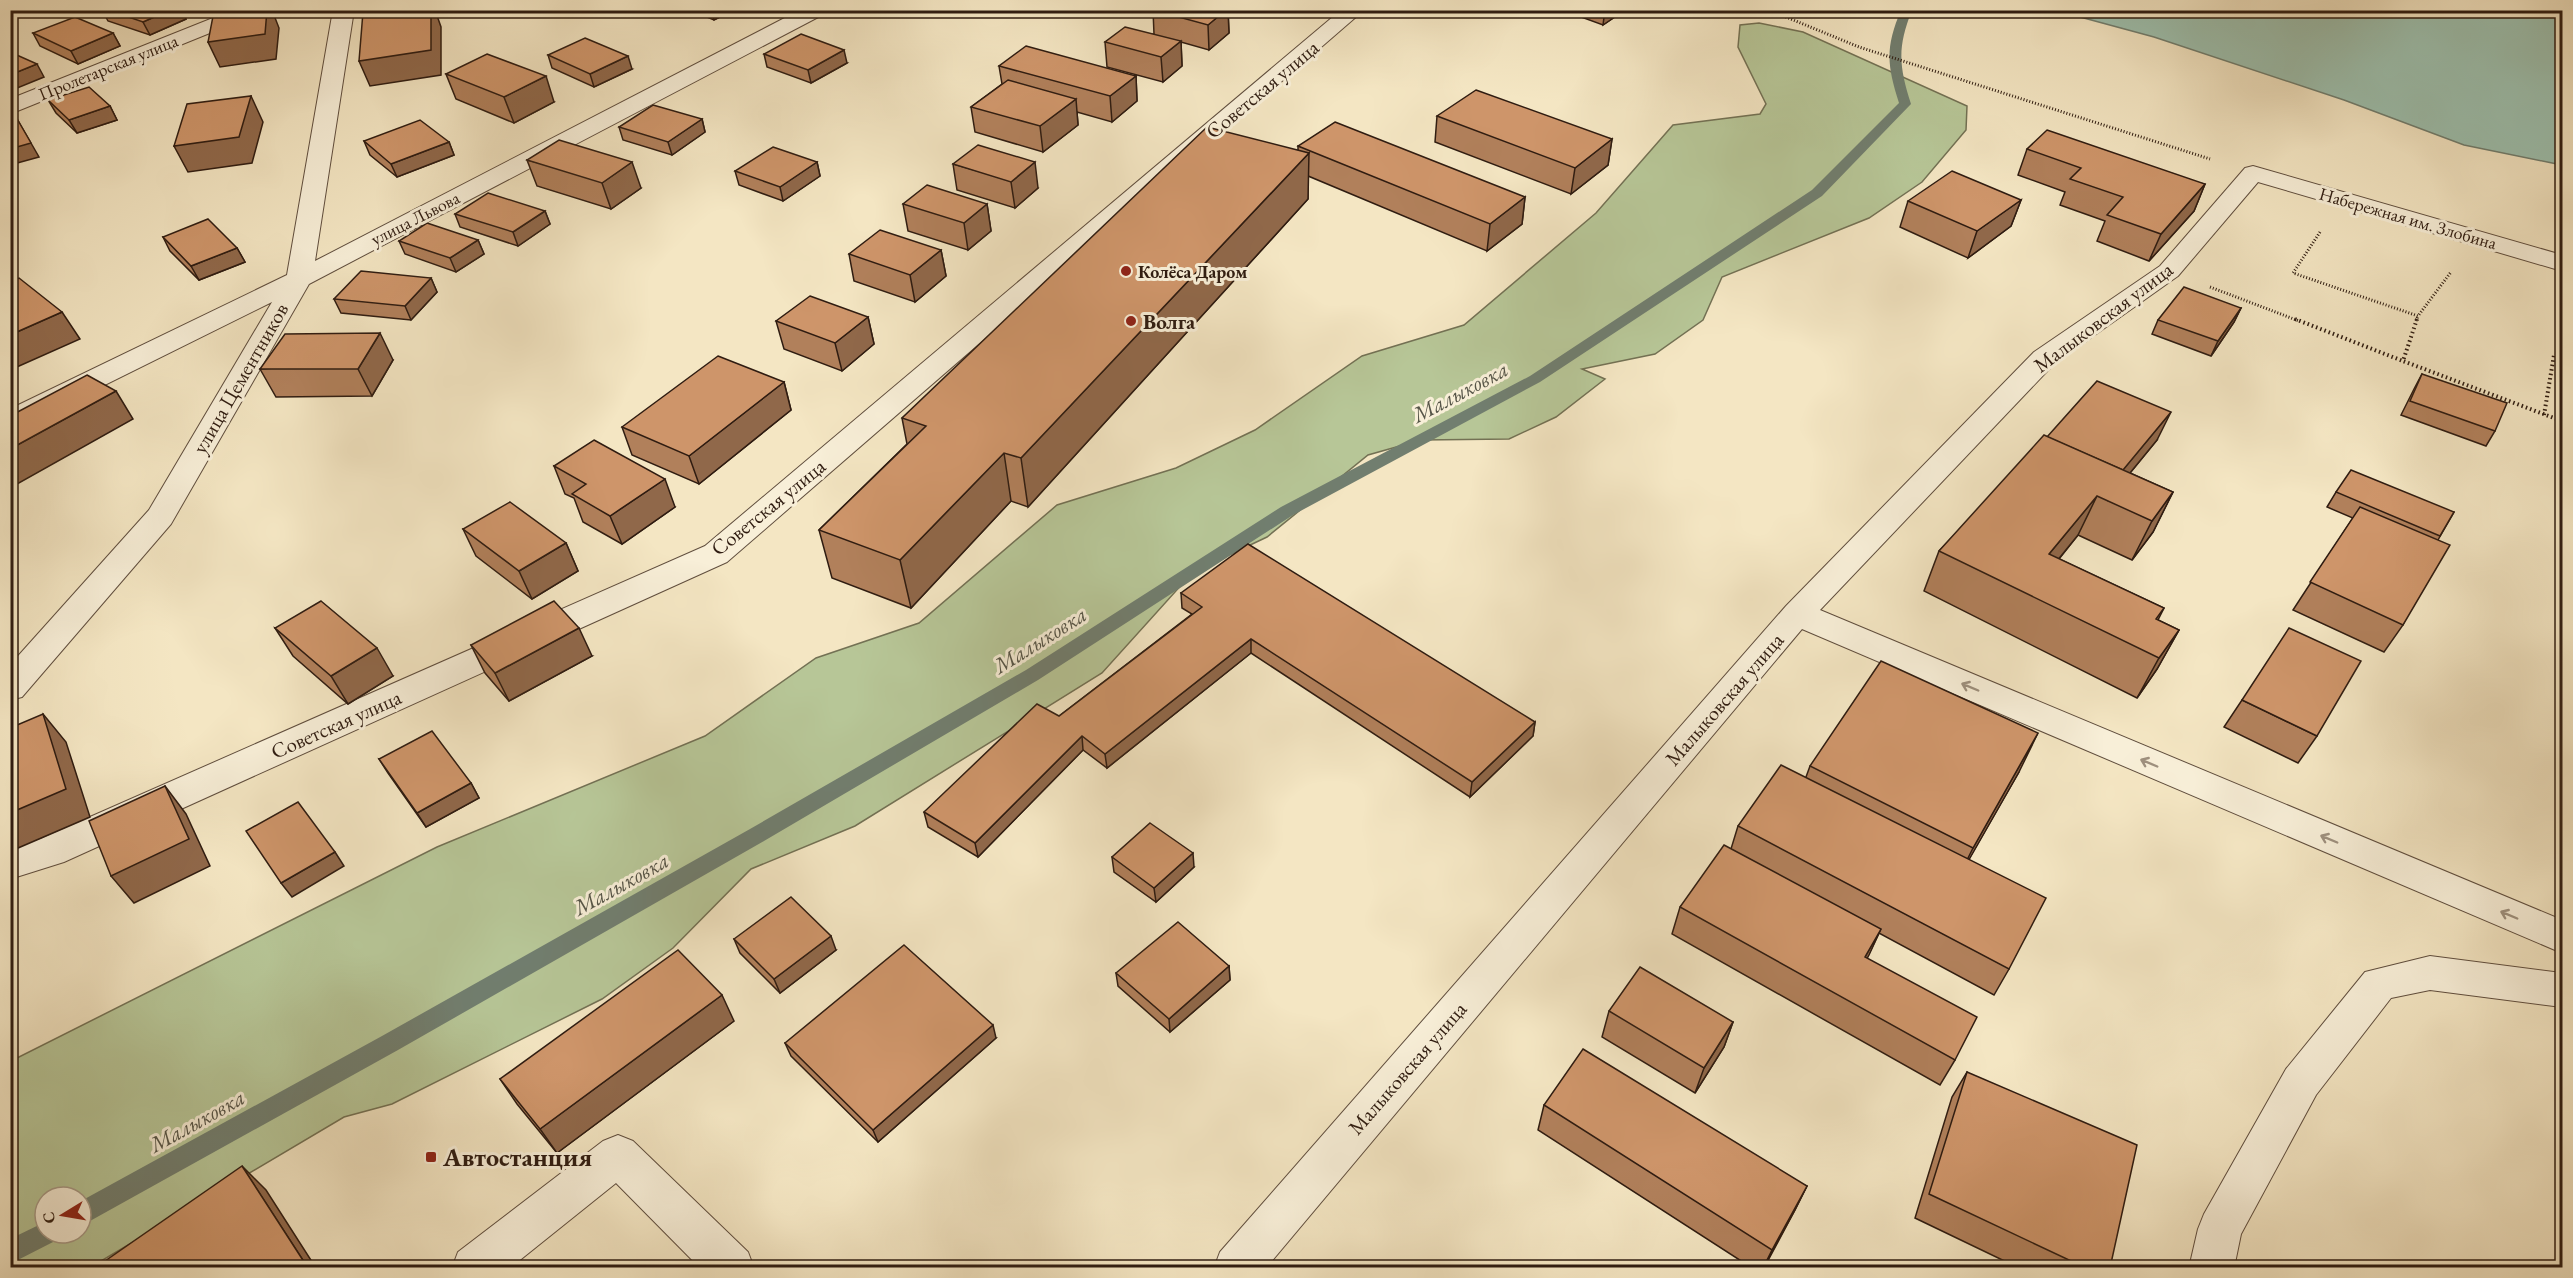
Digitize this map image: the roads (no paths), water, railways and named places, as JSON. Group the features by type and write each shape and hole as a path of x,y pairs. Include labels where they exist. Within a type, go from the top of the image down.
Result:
{"street":[{"name":"Пролетарская улица","path":"10,106 232,17 274,10"},
{"name":"улица Цементников","path":"10,688 160,517 298,279 344,10"},
{"name":"улица Львова","path":"10,421 298,279 818,10"},
{"name":"Советская улица","path":"10,864 51,852 716,554 1354,10"},
{"name":"Набережная им. Злобина","path":"2253,173 2562,264"},
{"name":"Малыковская улица","path":"1236,1268 1797,614 2044,358 2169,271 2253,173"},
{"path":"1797,614 2562,938"},
{"path":"2211,1268 2220,1229 2301,1082 2379,984 2430,973 2562,990"},
{"path":"474,1268 618,1155 732,1268"}],"waterway":[{"name":"Малыковка","path":"93,1207 390,1043 757,835 1032,675 1287,511 1535,379 1817,193 1905,104 1896,74 1896,36 1907,10"},
{"name":"Малыковка","path":"10,1252 33,1240"}],"place":[{"name":"Колёса Даром","path":"1126,271"},
{"name":"Волга","path":"1131,321"},
{"name":"Автостанция","path":"431,1157"}]}
